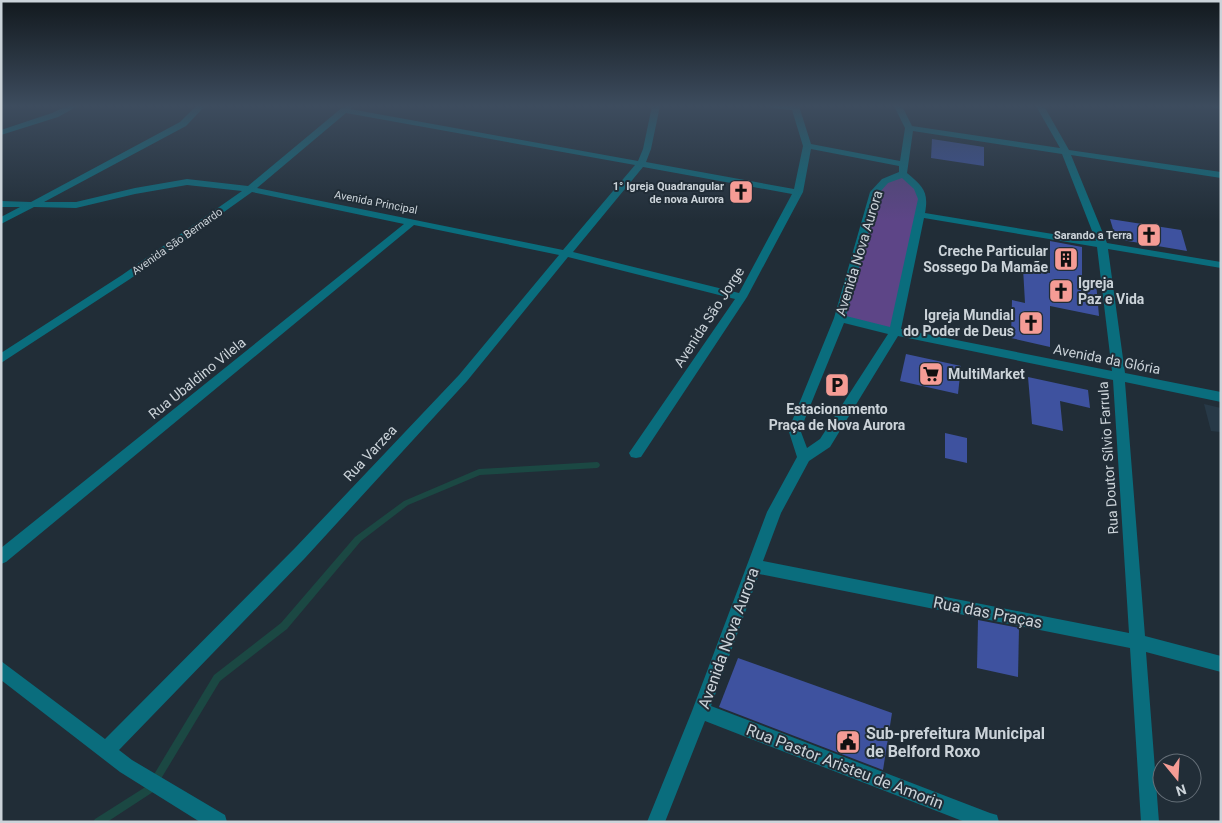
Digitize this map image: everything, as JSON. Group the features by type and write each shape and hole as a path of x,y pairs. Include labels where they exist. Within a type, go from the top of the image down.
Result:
{"street":[{"path":"1,221 146,144"},
{"name":"Avenida São Bernardo","path":"1,359 126,277 250,189 302,144"},
{"path":"547,144 798,192"},
{"path":"642,162 648,144"},
{"path":"807,146 904,169 907,144"},
{"path":"1016,144 1221,175"},
{"name":"Rua Doutor Sílvio Farrula","path":"1062,144 1102,244 1119,376 1150,822"},
{"name":"Avenida São Jorge","path":"636,453 742,297 798,192 807,146"},
{"name":"Rua Varzea","path":"106,751 334,516 463,378 642,162"},
{"name":"Avenida Nova Aurora","path":"656,822 701,711 774,512 804,457 825,443 895,332 923,199 921,191 904,169 884,181 875,192 840,318 796,426 795,432 804,457"},
{"name":"Avenida Principal","path":"1,204 76,205 154,187 187,182 250,189 567,254 742,297"},
{"path":"921,214 1221,265"},
{"name":"Rua Ubaldino Vilela","path":"1,557 412,222"},
{"name":"Avenida da Glória","path":"840,318 895,332 1221,397"},
{"name":"Rua das Praças","path":"754,566 1137,642 1221,664"},
{"path":"1,669 126,766 218,822"},
{"name":"Rua Pastor Aristeu de Amorin","path":"701,711 990,822"}],"shaded area":[{"path":"903,174 921,191 895,332 840,318 880,185"},
{"path":"1204,404 1221,408 1221,432 1211,431"}],"building":[{"path":"932,144 967,144 984,147 984,166 931,158"},
{"name":"Sarando a Terra","path":"1110,219 1181,230 1187,251 1116,239"},
{"path":"1050,241 1082,247 1082,280 1096,282 1099,316 1050,306 1050,347 1011,338 1012,300 1025,303 1023,268 1050,273"},
{"name":"MultiMarket","path":"906,354 961,366 958,394 900,381"},
{"path":"1028,377 1088,390 1090,408 1060,401 1063,431 1032,424"},
{"path":"945,433 967,438 967,463 945,458"},
{"path":"978,620 1019,628 1018,677 977,668"},
{"name":"Sub-prefeitura Municipal de Belford Roxo","path":"738,658 892,713 883,770 719,707"}],"waterway":[{"path":"98,822 150,789 217,678 284,626 358,539 406,503 479,472 597,465"}],"place":[{"name":"1° Igreja Quadrangular de nova Aurora","path":"741,192"},
{"name":"Sarando a Terra","path":"1149,235"},
{"name":"Creche Particular Sossego Da Mamãe","path":"1066,259"},
{"name":"Igreja Paz e Vida","path":"1061,291"},
{"name":"Igreja Mundial do Poder de Deus","path":"1031,323"},
{"name":"MultiMarket","path":"931,374"},
{"name":"Estacionamento Praça de Nova Aurora","path":"837,385"},
{"name":"Sub-prefeitura Municipal de Belford Roxo","path":"848,742"}]}
